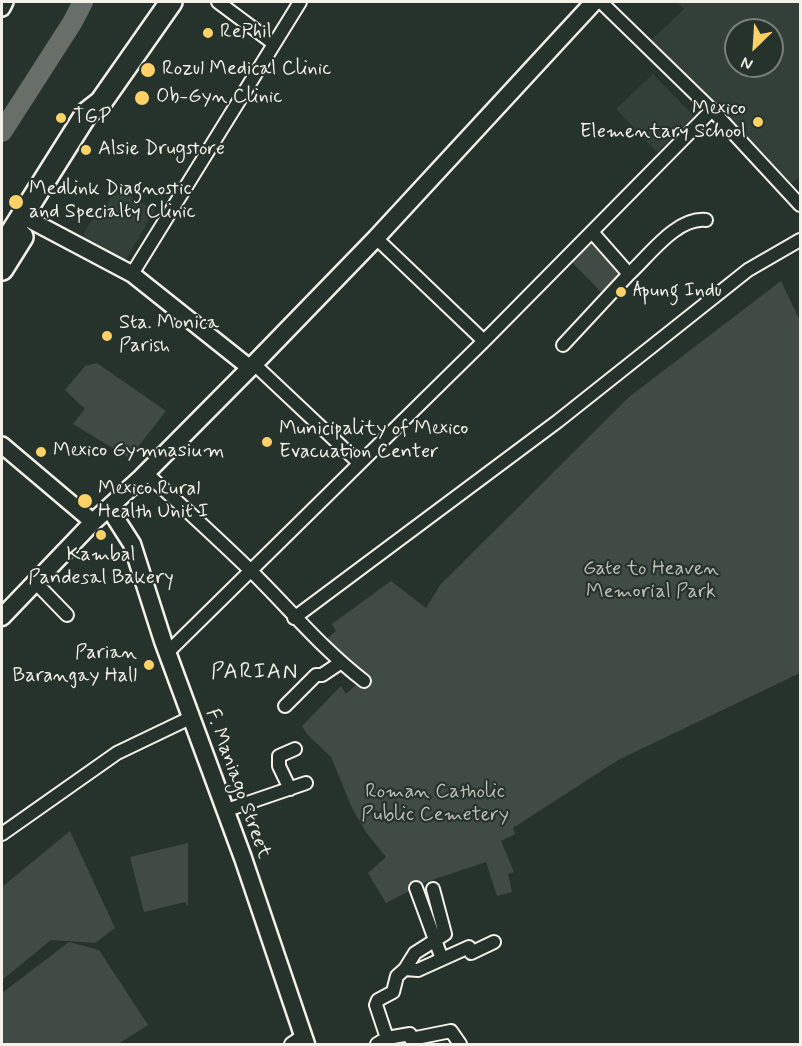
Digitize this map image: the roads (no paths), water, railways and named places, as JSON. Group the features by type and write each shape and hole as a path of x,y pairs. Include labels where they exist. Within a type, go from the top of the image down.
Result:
{"highway":[{"path":"2,248 87,114 101,102 171,2"},
{"path":"2,269 96,119 101,102"}],"main road":[{"path":"2,617 93,522 146,473 252,366 375,238 594,2"},
{"name":"F. Maniago Street","path":"109,508 132,544 190,718 243,858 300,1042"}],"street":[{"path":"2,8 5,2"},
{"path":"218,2 273,43"},
{"path":"132,274 300,2"},
{"path":"601,2 712,110 801,205"},
{"path":"168,652 358,462 484,341 712,110"},
{"path":"32,220 132,274 252,366 358,462"},
{"path":"563,345 663,239 694,220 706,220"},
{"path":"592,232 629,274"},
{"path":"375,238 484,341"},
{"path":"294,618 558,421 748,270 801,240"},
{"path":"2,445 93,522"},
{"path":"146,473 251,571 340,663 364,681"},
{"path":"36,583 67,615"},
{"path":"285,705 316,675 322,675 340,663"},
{"path":"2,834 117,753 190,718"},
{"path":"290,789 278,761 279,756 295,749"},
{"path":"224,811 306,783"},
{"path":"416,888 442,959"},
{"path":"433,889 445,934 415,953 405,969 397,976 393,992 378,1000 376,1005 382,1041 410,1034 411,1039 451,1032 460,1044"},
{"path":"405,969 418,970 468,947 471,953 494,942"}],"waterway":[{"path":"2,132 83,2"}],"place":[{"name":"RePhil","path":"208,33"},
{"name":"Rozul Medical Clinic","path":"148,70"},
{"name":"Ob-Gyn Clinic","path":"142,98"},
{"name":"TGP","path":"61,118"},
{"name":"Mexico Elementary School","path":"758,122"},
{"name":"Alsie Drugstore","path":"86,150"},
{"name":"Medlink Diagnostic and Specialty Clinic","path":"16,202"},
{"name":"Apung Indu","path":"621,292"},
{"name":"Sta. Monica Parish","path":"107,336"},
{"name":"Municipality of Mexico Evacuation Center","path":"267,442"},
{"name":"Mexico Gymnasium","path":"41,452"},
{"name":"Mexico Rural Health Unit I","path":"85,501"},
{"name":"Kambal Pandesal Bakery","path":"101,535"},
{"name":"Parian Barangay Hall","path":"149,665"}],"district":[{"name":"PARIAN","path":"255,673"}],"park label":[{"name":"Gate to Heaven Memorial Park","path":"651,582"},
{"name":"Roman Catholic Public Cemetery","path":"435,804"}]}
